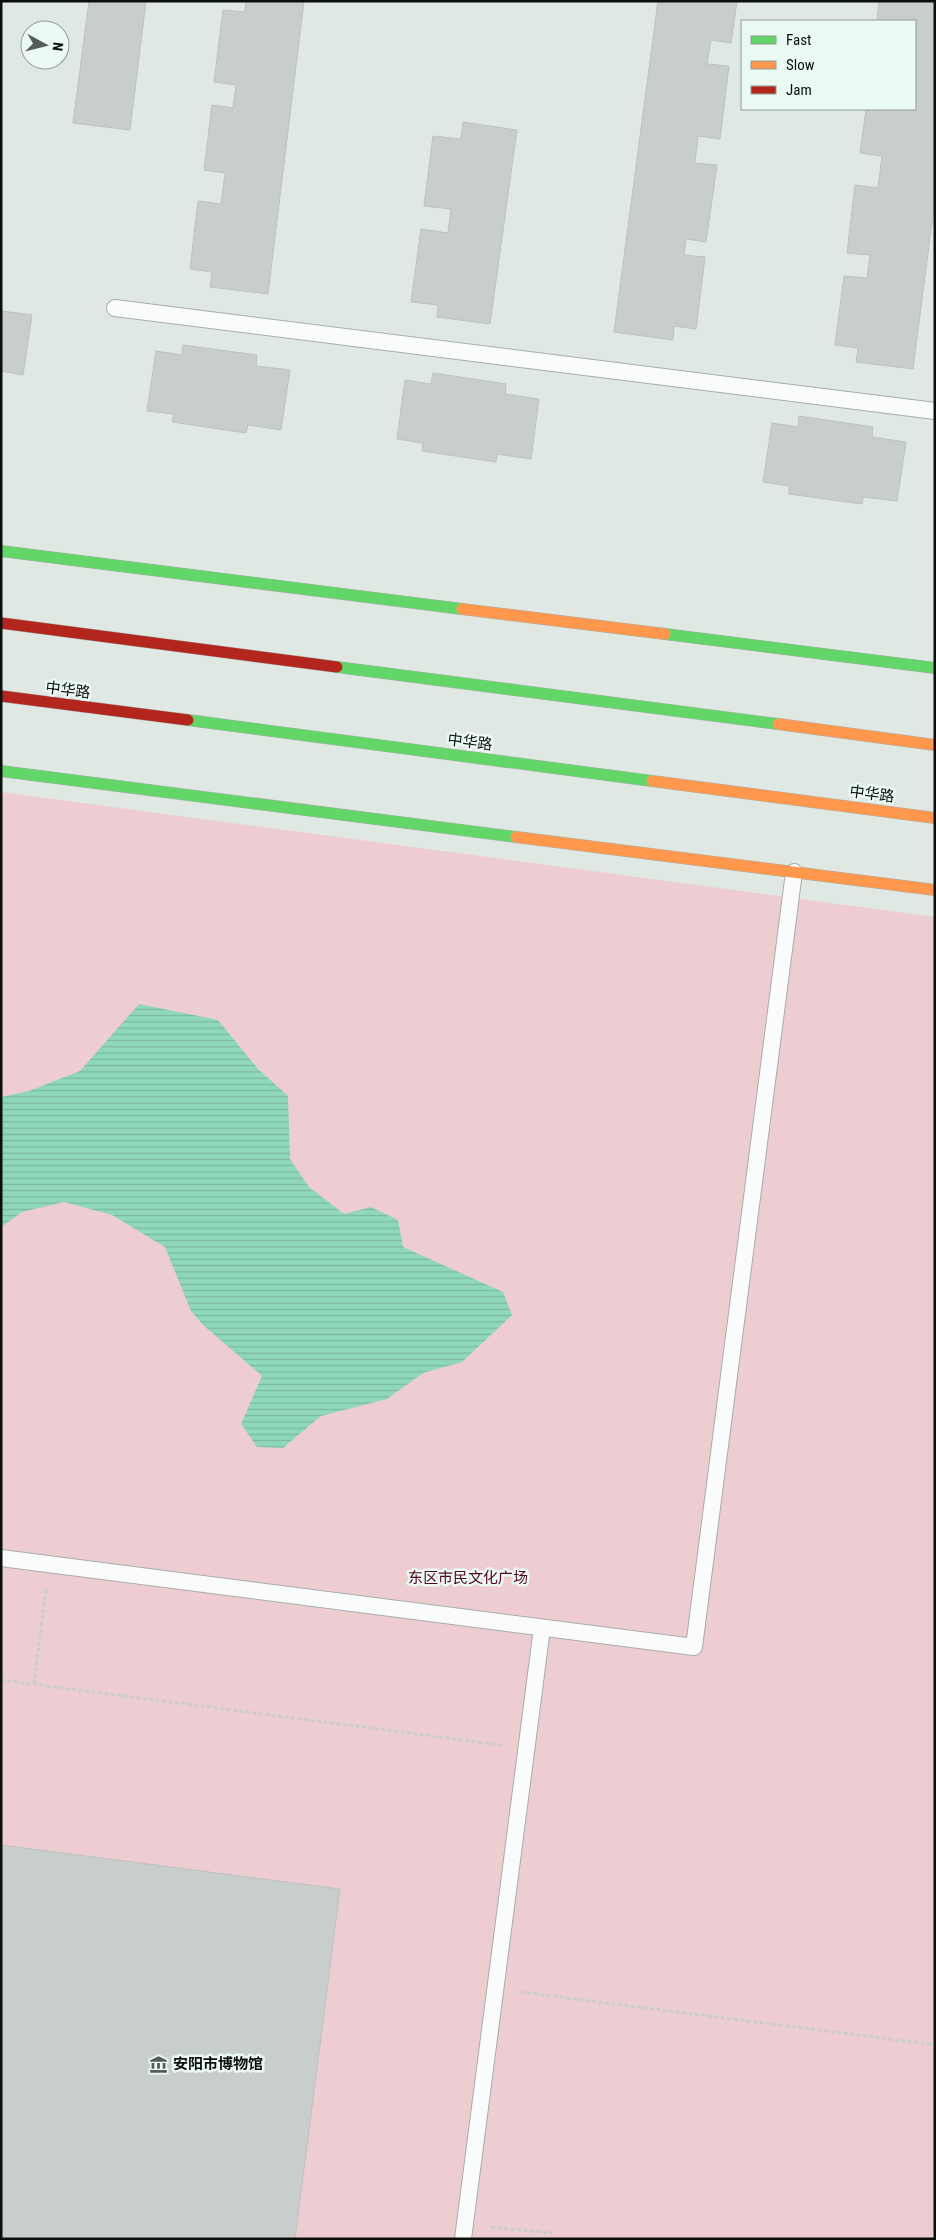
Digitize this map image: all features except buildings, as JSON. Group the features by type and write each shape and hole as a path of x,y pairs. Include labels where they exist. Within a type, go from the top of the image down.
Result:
{"main road":[{"path":"1,550 935,668"},
{"path":"1,623 935,745"},
{"name":"中华路","path":"1,696 935,818"},
{"path":"1,771 935,890"}],"lane":[{"path":"115,308 935,411"},
{"path":"1,1558 694,1647 794,872"},
{"path":"464,2231 542,1628"}],"path":[{"path":"34,1684 49,1564"},
{"path":"1,1680 526,1748"},
{"path":"496,1989 935,2045"},
{"path":"464,2231 552,2233"}],"green space":[{"name":"东区市民文化广场","path":"1,792 935,917 935,2239 1,2239"}],"shaded area":[{"path":"139,1004 218,1020 258,1069 288,1096 290,1159 309,1187 344,1214 371,1207 398,1220 403,1247 503,1292 512,1315 462,1362 423,1373 387,1399 321,1416 283,1448 257,1447 241,1424 262,1376 203,1325 191,1311 165,1247 112,1215 64,1202 22,1212 1,1227 1,1097 29,1091 80,1071"}],"traffic: fast":[{"path":"1,551 462,609"},
{"path":"665,634 935,668"},
{"path":"337,667 778,724"},
{"path":"188,720 652,781"},
{"path":"1,771 516,837"}],"traffic: slow":[{"path":"462,609 665,634"},
{"path":"778,724 935,745"},
{"path":"652,781 935,818"},
{"path":"516,837 935,890"}],"traffic: jam":[{"path":"1,623 337,667"},
{"path":"1,696 188,720"}],"place":[{"name":"安阳市博物馆","path":"159,2064"}]}
